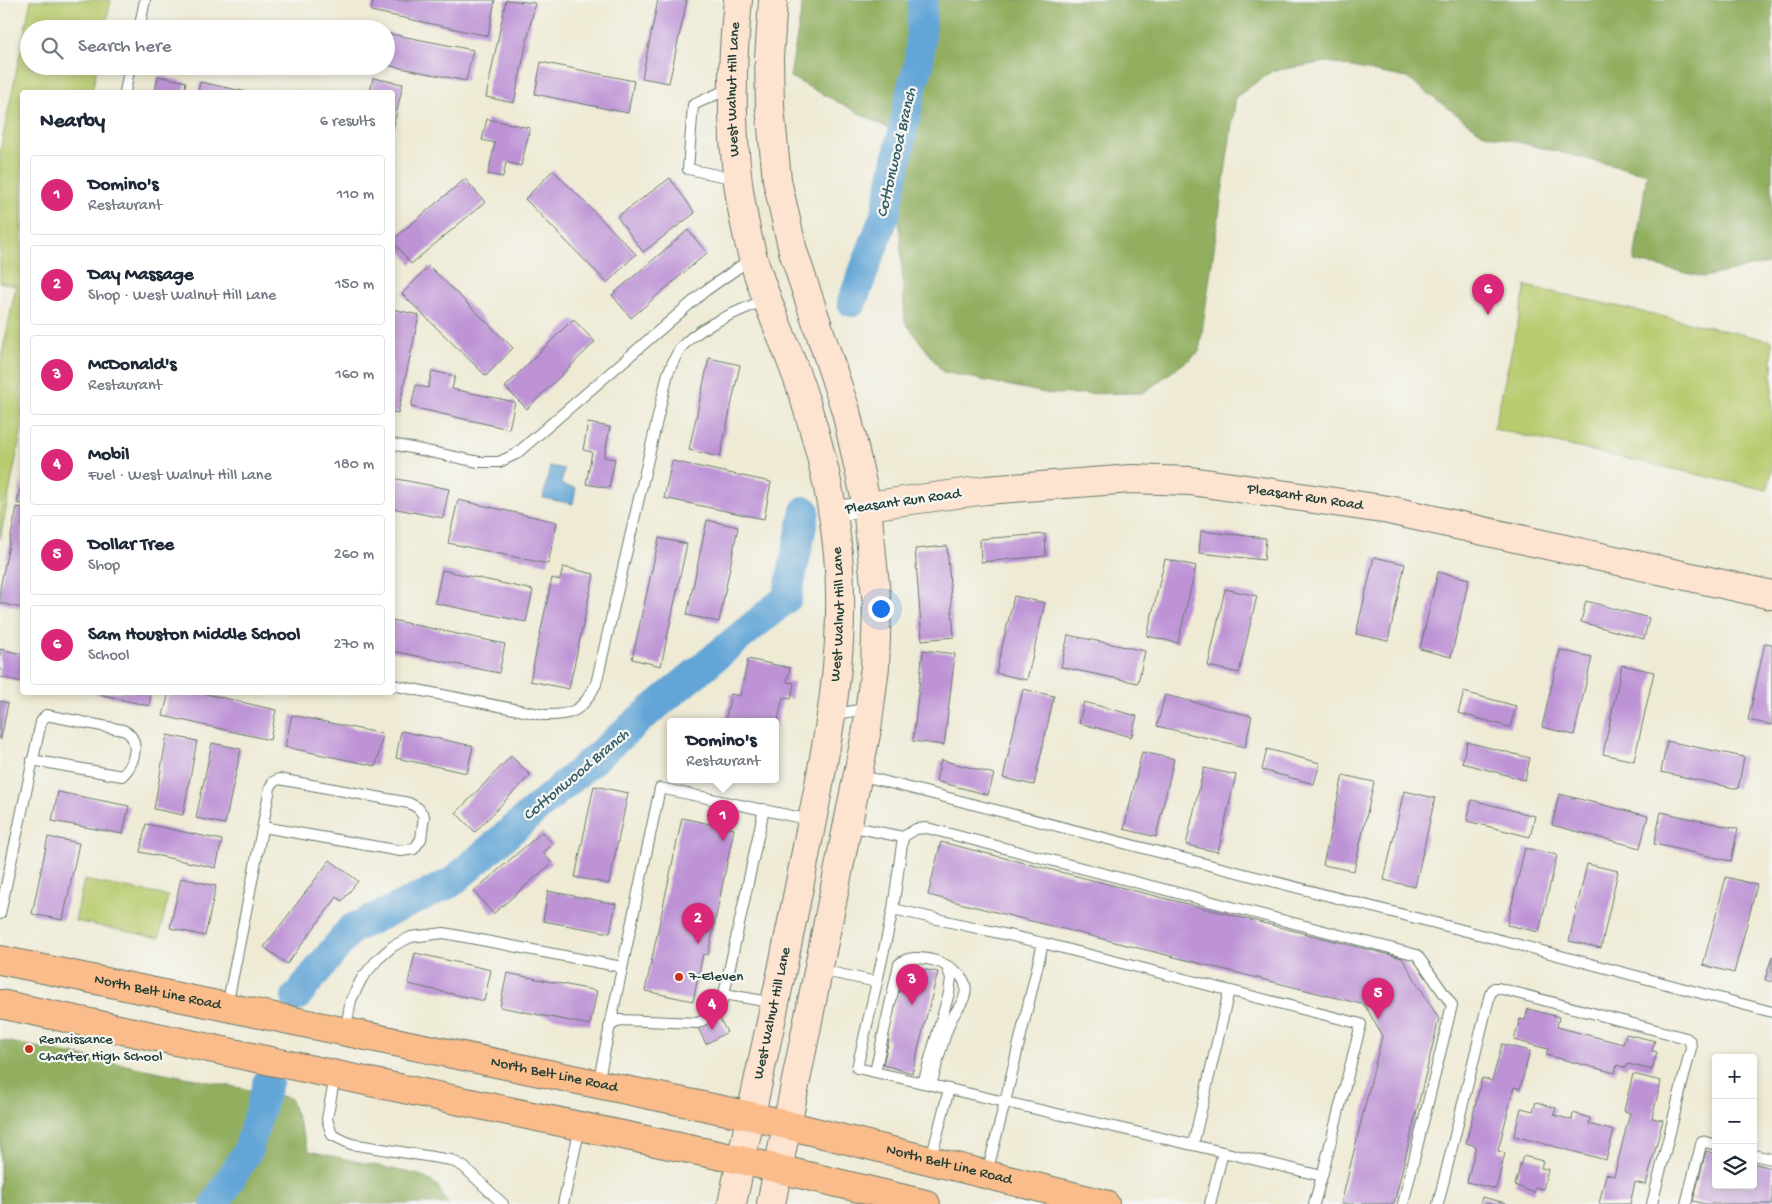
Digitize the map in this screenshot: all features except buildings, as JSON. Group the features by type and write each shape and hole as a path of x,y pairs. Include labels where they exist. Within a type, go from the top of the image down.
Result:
{"main road":[{"name":"West Walnut Hill Lane","path":"732,1204 776,1004 832,716 841,609 838,552 832,512 816,438 803,392 753,258 739,180 732,87 738,0"},
{"path":"771,1204 820,970 858,775 875,667 877,605 867,506 846,411 792,251 777,180 770,107 769,58 773,0"},
{"path":"753,258 792,251"},
{"path":"768,299 805,290"},
{"name":"Pleasant Run Road","path":"867,506 986,490 1131,479 1191,481 1390,510 1772,595"},
{"path":"812,820 848,826"},
{"name":"North Belt Line Road","path":"0,960 751,1116 1105,1204"},
{"path":"0,1004 779,1168 911,1202"},
{"path":"336,1075 345,1033"}],"street":[{"name":"Pleasant Run Road","path":"832,512 867,506"}],"lane":[{"path":"141,20 145,0"},
{"path":"125,90 128,75"},
{"path":"732,87 693,104 688,169 739,180"},
{"path":"395,445 479,462 499,462 516,454 705,291 753,258"},
{"path":"395,686 544,715 568,714 576,711 588,701 596,684 668,373 681,348 701,332 728,317 768,299"},
{"path":"832,716 870,707"},
{"path":"0,914 32,760 41,722 46,715 123,730 131,733 136,742 128,771 122,776 32,760"},
{"path":"858,775 1474,933 1772,1012"},
{"path":"227,1008 270,788 273,782 279,779 410,803 418,808 424,816 421,838 414,848 401,850 263,827"},
{"path":"597,1085 660,788 812,820"},
{"path":"609,1027 619,1020 698,1023 719,1011 764,809"},
{"path":"848,826 903,837 916,829 927,828 1416,954 1452,1005 1403,1204"},
{"path":"903,837 893,909 857,1068 1322,1176"},
{"path":"893,909 1043,943 1361,1024 1314,1204"},
{"path":"345,1033 351,1000 362,978 378,959 393,946 411,937 444,933 622,967"},
{"path":"987,1174 1043,943"},
{"path":"875,1072 899,964 904,959 920,957 934,960 959,975 965,984 960,1006 950,1022 927,1084"},
{"path":"927,1084 949,993 951,978 947,967"},
{"path":"820,970 877,982"},
{"path":"1438,1204 1490,994 1494,988 1686,1038 1690,1041 1691,1048 1652,1204"},
{"path":"1193,1146 1229,991"},
{"path":"724,994 776,1004"},
{"path":"336,1075 326,1120 332,1135 351,1144 451,1160 464,1167 503,1204"},
{"path":"930,1160 949,1089"},
{"path":"563,1204 580,1126"},
{"path":"1686,1204 1702,1141 1712,1144"},
{"path":"1210,1204 1223,1152"},
{"path":"1757,1155 1772,1159"}],"green space":[{"path":"31,0 111,0 107,20 27,20"},
{"path":"803,0 1772,0 1772,262 1704,277 1634,261 1647,174 1482,133 1407,78 1327,62 1272,71 1236,97 1199,352 1143,393 1050,394 943,372 905,322 899,213 901,135 790,77"},
{"path":"20,54 20,75 95,75 92,90 20,90 20,438 0,539 0,365 16,286 0,282 0,151"},
{"path":"1526,286 1772,341 1772,470 1767,490 1494,429"},
{"path":"84,880 168,896 159,938 75,921"},
{"path":"0,1040 290,1098 309,1151 420,1175 437,1185 448,1204 0,1204"}],"water":[{"path":"550,466 564,469 561,485 576,488 573,504 543,498"}],"waterway":[{"name":"Cottonwood Branch","path":"852,302 886,212 912,87 919,65 923,0"},
{"name":"Cottonwood Branch","path":"296,997 351,929 451,883 640,719 787,598 805,511"},
{"name":"Cottonwood Branch","path":"215,1204 248,1150 268,1082"}],"place":[{"name":"Sam Houston Middle School","path":"1488,315"},
{"name":"Domino's","path":"723,841"},
{"name":"Day Massage","path":"698,944"},
{"name":"7-Eleven","path":"679,977"},
{"name":"McDonald's","path":"912,1005"},
{"name":"Dollar Tree","path":"1378,1019"},
{"name":"Mobil","path":"712,1030"},
{"name":"Renaissance Charter High School","path":"29,1049"}]}
